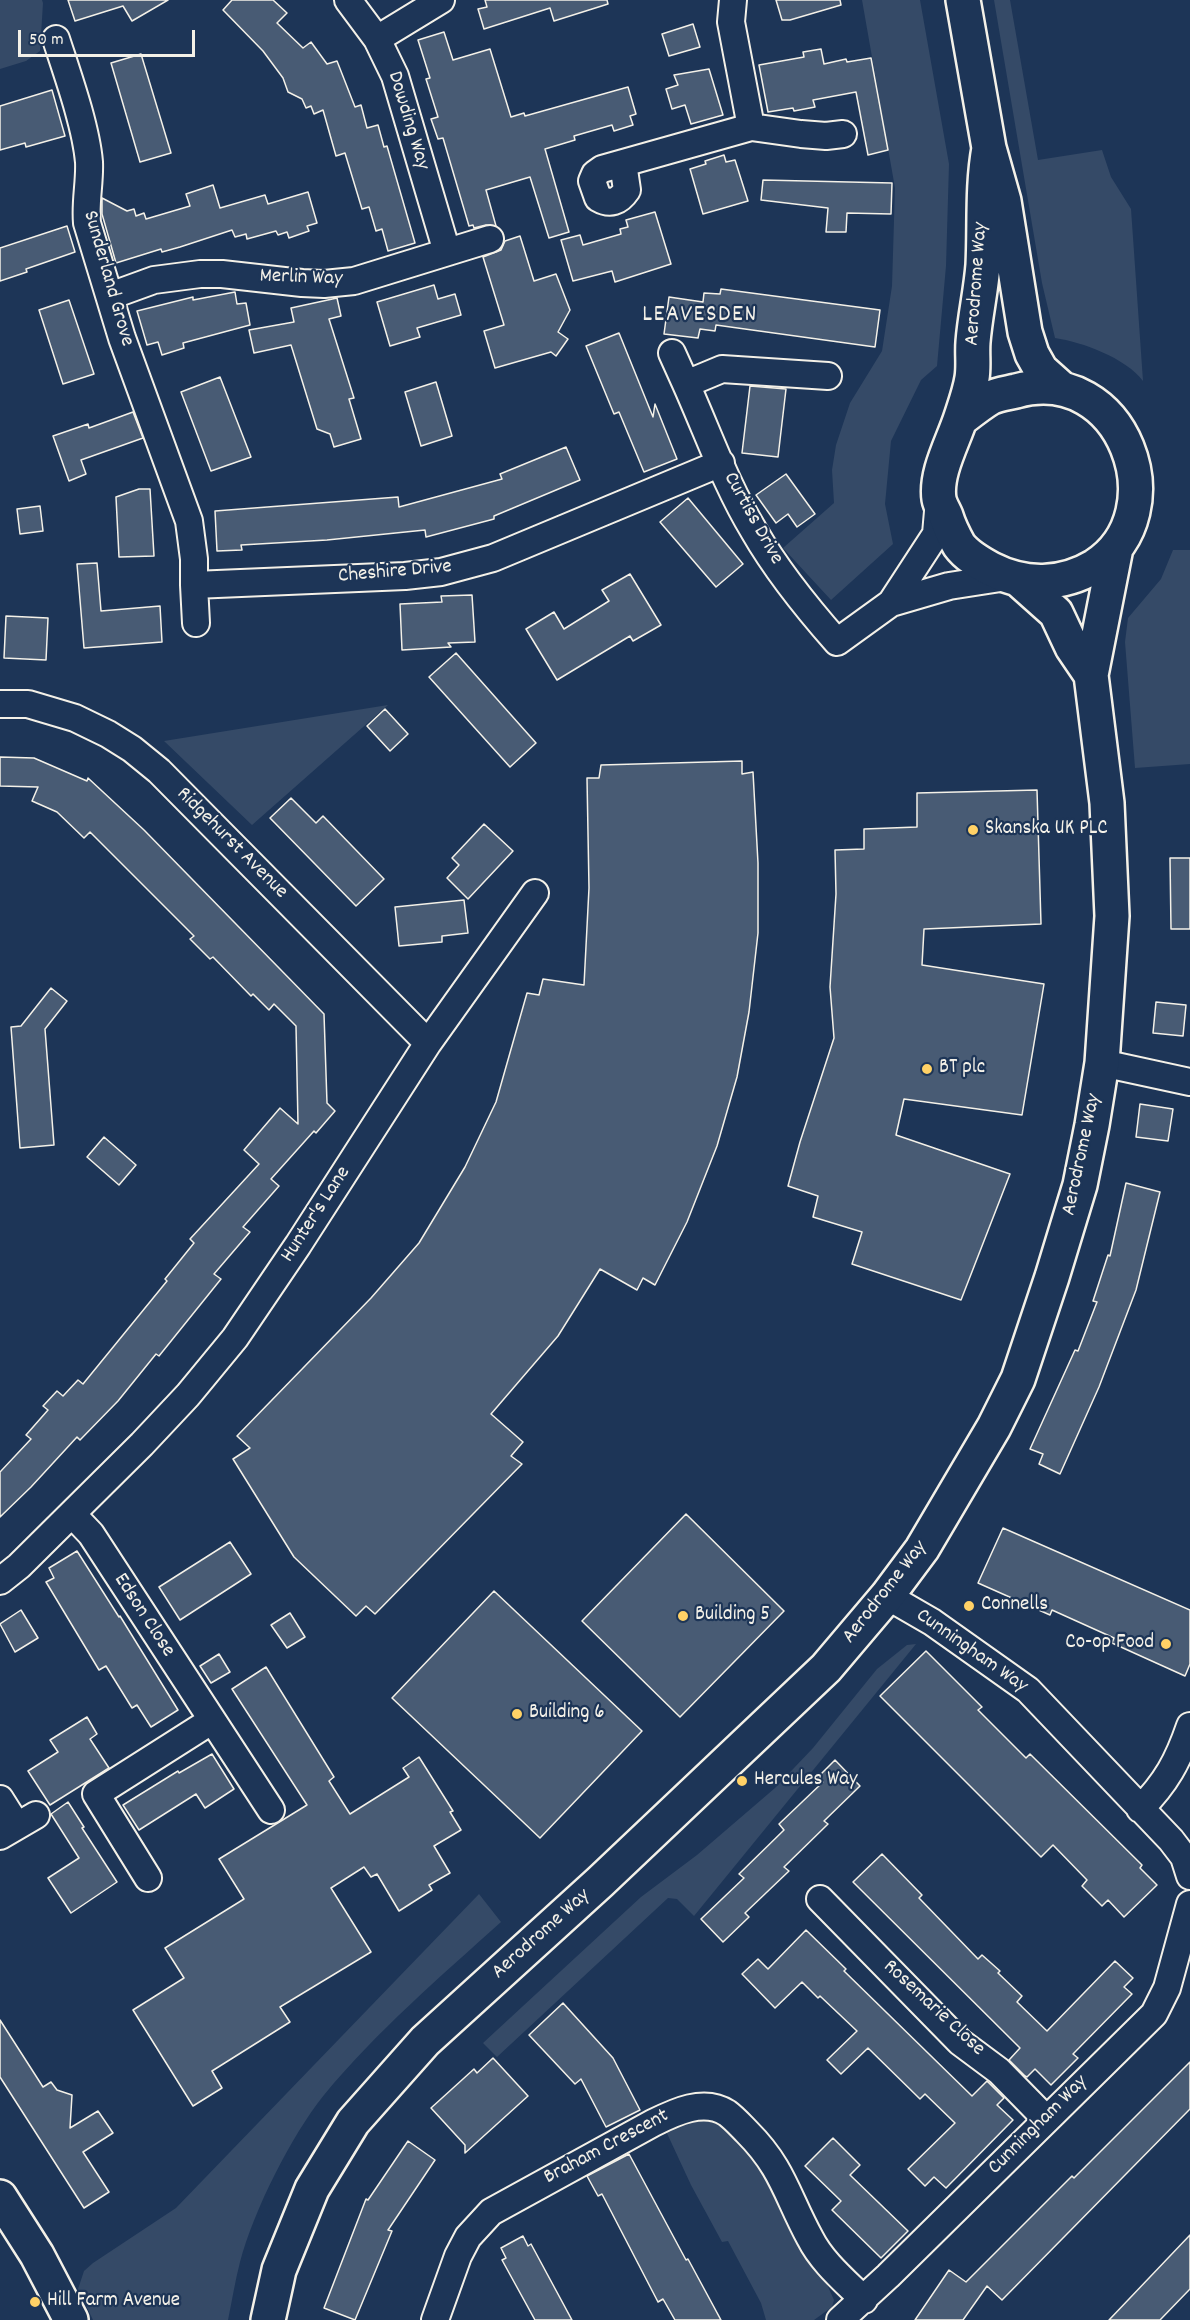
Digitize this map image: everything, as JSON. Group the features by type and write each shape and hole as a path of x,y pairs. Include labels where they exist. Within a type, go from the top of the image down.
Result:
{"street":[{"name":"Dowding Way","path":"348,0 377,39 395,76 447,252"},
{"path":"377,39 441,0"},
{"path":"733,0 731,22 751,127"},
{"name":"Aerodrome Way","path":"963,0 989,148 1004,201 1025,332 1032,354 1041,370 1060,387"},
{"name":"Sunderland Grove","path":"56,39 84,136 89,162 85,206 87,223 122,338 189,521 193,548 194,585"},
{"path":"622,163 751,127 826,136 843,132"},
{"name":"Aerodrome Way","path":"961,419 972,378 973,340 983,264 984,175 989,148"},
{"name":"Merlin Way","path":"110,296 154,280 200,274 324,284 354,280 490,239"},
{"name":"Curtiss Drive","path":"672,353 754,531 772,560 837,642 891,603"},
{"path":"686,384 722,369 828,376"},
{"path":"1028,387 1060,387 1084,397 1101,409 1124,437 1131,455 1135,476 1132,511 1116,548 1095,566 1072,577 1047,583 1013,579 950,586 891,603 936,534 941,471 961,419 992,398 1028,387"},
{"name":"Cheshire Drive","path":"194,585 405,576 463,567 494,558 721,463"},
{"path":"939,499 960,546 978,562 1013,579"},
{"name":"Aerodrome Way","path":"268,2320 279,2270 312,2189 353,2122 425,2041 600,1882 826,1668 887,1596 922,1549 994,1427 1018,1378 1080,1185 1102,1063 1112,916 1107,803 1091,675 1116,548"},
{"name":"Aerodrome Way","path":"1013,579 1056,613 1072,646 1091,675"},
{"path":"194,585 196,624"},
{"name":"Ridgehurst Avenue","path":"0,704 28,704 75,718 132,749 159,771 428,1043"},
{"name":"Hunter's Lane","path":"0,1581 19,1566 158,1428 235,1338 298,1245 428,1043 535,893"},
{"path":"1102,1063 1190,1082"},
{"name":"Edson Close","path":"72,1514 91,1534 271,1810"},
{"name":"Cunningham Way","path":"887,1596 932,1622 1028,1690 1171,1840 1184,1857 1190,1876"},
{"path":"148,1878 96,1794 211,1721"},
{"path":"1140,1809 1164,1783 1184,1745 1190,1726"},
{"path":"0,1799 18,1826"},
{"name":"Rosemarie Close","path":"820,1899 960,2042 999,2071 1046,2119"},
{"name":"Cunningham Way","path":"840,2320 864,2300 1154,2014 1167,1988 1190,1904"},
{"name":"Braham Crescent","path":"435,2320 458,2256 468,2237 491,2212 678,2110 692,2108 717,2109 728,2114 760,2145 785,2182 810,2239 833,2269 864,2300"},
{"path":"0,2197 37,2255 71,2320"}],"shaded area":[{"path":"0,0 42,0 43,3 40,51 26,61 0,69"},
{"path":"862,0 920,0 949,164 946,266 937,366 921,380 891,441 885,504 893,544 831,600 783,548 834,503 832,470 836,445 850,403 882,351 892,286 895,188"},
{"path":"994,0 1010,0 1038,160 1102,150 1111,177 1131,209 1143,381 1126,365 1103,352 1055,338 1042,283"},
{"path":"1173,550 1190,550 1190,764 1135,768 1125,642 1128,618 1161,579"},
{"path":"388,705 252,825 164,741"},
{"path":"916,1644 694,1916 677,1899 668,1898 497,2057 483,2043 641,1897 697,1855 775,1788 813,1748 877,1669 907,1645"},
{"path":"479,1894 501,1922 365,2049 324,2095 299,2131 275,2174 254,2220 240,2262 228,2320 93,2320 78,2289 84,2271 176,2208"},
{"path":"688,2116 717,2120 747,2145 827,2275 825,2280 834,2300 832,2307 814,2320 766,2320 761,2303 728,2241 722,2242 691,2185 665,2129"}],"building":[{"path":"68,0 168,0 132,21 123,6 75,21"},
{"path":"232,0 273,0 287,13 277,23 303,48 311,42 327,64 337,61 355,107 361,105 367,128 378,125 384,147 387,146 415,243 388,251 382,229 376,231 369,207 362,209 345,153 336,156 323,110 314,114 311,106 306,108 302,99 288,92 283,78 263,51 223,10"},
{"path":"485,0 607,0 608,4 554,21 550,8 484,29 478,9 487,7"},
{"path":"776,0 840,0 841,5 790,20 782,20"},
{"path":"693,24 700,47 669,56 662,34"},
{"path":"444,32 453,60 490,49 511,117 524,113 525,116 628,87 636,114 630,116 633,125 614,131 612,125 574,136 575,140 545,149 569,232 549,238 530,177 486,190 496,226 486,225 474,228 473,225 469,226 443,138 438,139 431,119 438,117 426,79 430,78 418,40"},
{"path":"821,49 824,64 846,59 847,62 871,58 888,150 868,155 856,92 813,100 815,107 768,112 759,65 804,57 803,52"},
{"path":"141,54 171,153 140,162 111,63"},
{"path":"709,69 723,115 691,124 685,105 672,109 666,89 678,85 674,75"},
{"path":"52,90 65,136 26,147 25,143 0,150 0,106"},
{"path":"724,155 726,162 735,160 748,201 703,214 690,169"},
{"path":"763,180 892,183 891,214 847,213 846,232 826,232 828,208 761,200"},
{"path":"213,185 220,208 265,195 268,204 308,192 317,223 307,226 309,231 289,238 287,232 278,235 276,231 247,239 246,234 235,237 232,230 180,247 162,252 161,249 116,263 102,214 102,198 127,211 134,209 136,216 144,213 146,219 190,206 186,194"},
{"path":"655,212 671,264 615,282 612,271 573,281 561,240 580,235 583,245 621,234 620,229 628,227 626,220"},
{"path":"67,226 75,252 26,269 27,272 0,281 0,248"},
{"path":"520,236 534,281 556,274 570,310 558,332 568,339 556,356 551,352 495,368 484,331 504,325 483,257 501,250 505,241"},
{"path":"434,285 438,299 455,294 461,315 417,328 420,337 390,346 377,302"},
{"path":"721,289 880,310 875,347 716,325 715,331 700,329 698,338 664,334 669,297 703,302 704,293 720,294"},
{"path":"235,292 237,304 246,303 250,325 183,343 184,348 162,355 158,342 147,345 137,311 193,297 193,300"},
{"path":"337,298 341,316 329,319 354,398 349,399 361,439 334,447 330,434 317,429 291,345 254,353 249,330 294,322 291,308"},
{"path":"69,300 94,374 63,384 39,310"},
{"path":"619,333 653,417 655,404 677,459 644,472 619,412 614,414 586,346"},
{"path":"220,377 251,457 211,471 181,392"},
{"path":"436,382 452,436 421,446 405,392"},
{"path":"750,386 786,389 778,457 742,453"},
{"path":"133,412 143,438 81,460 86,474 69,481 53,436 88,424 89,428"},
{"path":"566,447 580,480 494,516 494,519 426,537 425,530 327,540 241,545 242,550 217,551 215,511 398,497 399,507 502,479 500,474"},
{"path":"786,474 815,514 797,527 788,514 776,523 756,495"},
{"path":"139,489 150,489 154,556 119,557 116,497"},
{"path":"688,498 743,564 716,587 660,522"},
{"path":"40,506 43,531 20,534 17,509"},
{"path":"97,563 101,611 160,606 162,642 84,648 77,564"},
{"path":"630,574 661,625 633,641 630,636 557,680 526,629 554,612 564,629 609,601 602,590"},
{"path":"472,595 475,642 448,643 451,647 402,650 400,604 442,602 441,596"},
{"path":"6,616 48,618 46,660 4,658"},
{"path":"456,653 536,743 510,767 429,677"},
{"path":"385,709 408,734 390,751 367,726"},
{"path":"0,757 34,758 87,781 88,778 144,830 324,1014 327,1103 335,1111 271,1179 279,1186 243,1227 250,1232 214,1274 221,1279 159,1356 156,1354 118,1401 80,1440 77,1437 0,1517 0,1472 31,1439 26,1435 48,1410 43,1406 57,1391 63,1396 78,1380 83,1384 167,1281 165,1279 194,1243 190,1239 259,1164 244,1150 280,1108 298,1124 296,1026 274,1004 269,1010 253,994 251,996 213,957 210,959 190,939 194,936 90,832 84,838 57,812 32,801 38,787 0,786"},
{"path":"742,761 742,774 753,772 758,863 758,933 749,1012 737,1077 717,1146 687,1222 655,1285 643,1278 637,1290 600,1269 558,1336 491,1414 523,1442 511,1456 522,1464 375,1614 366,1606 356,1616 294,1557 233,1459 250,1448 237,1436 371,1298 419,1243 465,1167 496,1102 527,993 539,995 543,979 584,985 589,888 587,778 599,778 601,765"},
{"name":"BT plc","path":"1037,790 1041,924 924,929 922,965 1044,984 1022,1115 904,1099 896,1135 1010,1174 961,1300 852,1264 862,1232 813,1217 818,1196 788,1186 834,1038 830,987 836,894 835,850 864,849 864,829 917,827 917,793"},
{"path":"291,798 316,823 323,816 384,879 356,906 270,818"},
{"path":"484,824 513,851 468,899 447,878 459,865 452,858"},
{"path":"1170,858 1190,858 1190,929 1171,929"},
{"path":"464,900 468,933 442,936 442,942 399,946 395,907"},
{"path":"51,988 67,1001 45,1029 54,1145 20,1148 11,1027 21,1026"},
{"path":"1156,1002 1186,1005 1183,1036 1153,1033"},
{"path":"1140,1104 1173,1109 1168,1141 1136,1137"},
{"path":"104,1137 136,1165 119,1185 87,1157"},
{"path":"1126,1183 1160,1192 1136,1290 1099,1387 1060,1474 1039,1464 1043,1454 1030,1449 1075,1350 1078,1351 1097,1302 1093,1301 1108,1255 1110,1256"},
{"name":"Building 5","path":"686,1514 784,1611 680,1717 582,1621"},
{"path":"1003,1528 1190,1610 1190,1664 1185,1676 1112,1643 1114,1638 1052,1610 1050,1615 978,1583"},
{"path":"230,1542 251,1574 180,1620 159,1587"},
{"path":"77,1551 178,1710 151,1727 137,1705 132,1708 106,1666 99,1670 46,1582 54,1578 49,1568"},
{"name":"Building 6","path":"494,1591 642,1731 540,1838 392,1698"},
{"path":"21,1610 38,1638 15,1652 0,1624"},
{"path":"290,1613 305,1637 287,1648 271,1625"},
{"path":"926,1651 982,1707 978,1710 1026,1758 1030,1754 1142,1865 1140,1868 1157,1885 1124,1917 1108,1900 1102,1906 1082,1886 1087,1880 1053,1845 1041,1857 880,1696"},
{"path":"219,1654 230,1672 211,1683 200,1666"},
{"path":"266,1667 334,1777 329,1781 350,1814 409,1777 403,1768 419,1757 453,1811 450,1812 461,1830 434,1846 450,1873 429,1885 432,1890 399,1911 377,1874 371,1877 364,1867 331,1888 371,1952 280,2007 290,2022 212,2071 222,2088 193,2106 133,2010 184,1978 165,1948 244,1899 219,1859 307,1805 232,1689"},
{"path":"87,1717 97,1734 90,1739 109,1768 50,1805 28,1771 58,1752 50,1740"},
{"path":"212,1754 234,1789 205,1808 196,1794 139,1830 123,1805 178,1771 179,1773"},
{"path":"835,1760 860,1786 824,1821 828,1824 784,1867 789,1871 745,1913 749,1917 723,1942 701,1919 744,1878 739,1874 784,1830 779,1824 823,1782 818,1777"},
{"path":"68,1802 117,1882 71,1913 48,1878 79,1858 51,1814"},
{"path":"882,1854 922,1895 919,1898 978,1959 982,1955 1000,1971 998,1973 1022,1996 1017,2002 1047,2031 1115,1961 1133,1978 1124,1987 1132,1994 1073,2054 1078,2058 1051,2085 1035,2069 1027,2077 1025,2076 1009,2060 1020,2048 853,1882"},
{"path":"806,1930 846,1969 844,1971 972,2096 987,2081 1004,2098 997,2105 1013,2120 946,2188 934,2177 925,2186 908,2169 955,2123 925,2094 920,2099 868,2048 841,2074 827,2060 857,2031 802,1982 775,2008 742,1974 758,1959 768,1969"},
{"path":"563,2003 613,2058 640,2110 606,2127 581,2079 575,2084 529,2035"},
{"path":"0,2020 43,2087 51,2082 57,2090 72,2095 70,2128 98,2111 113,2133 83,2152 109,2192 84,2208 0,2077"},
{"path":"493,2058 528,2096 465,2153 465,2145 431,2108 474,2069 477,2073"},
{"path":"1190,2062 1190,2109 1002,2300 987,2286 963,2320 915,2320 949,2270 966,2282"},
{"path":"833,2138 860,2165 850,2175 908,2231 881,2258 832,2210 841,2201 805,2166"},
{"path":"408,2141 435,2160 388,2230 392,2231 355,2320 324,2308 366,2199 368,2200"},
{"path":"629,2154 721,2320 675,2320 663,2299 658,2302 602,2194 598,2196 587,2176"},
{"path":"1190,2235 1190,2289 1160,2320 1109,2320"},
{"path":"523,2236 528,2246 531,2244 572,2320 535,2320 502,2260 506,2258 501,2248"}],"place":[{"name":"Skanska UK PLC","path":"973,830"},
{"name":"BT plc","path":"927,1069"},
{"name":"Connells","path":"969,1606"},
{"name":"Building 5","path":"683,1616"},
{"name":"Co-op Food","path":"1166,1644"},
{"name":"Building 6","path":"517,1714"},
{"name":"Hercules Way","path":"742,1781"},
{"name":"Hill Farm Avenue","path":"35,2302"}],"district":[{"name":"LEAVESDEN","path":"700,317"}]}
